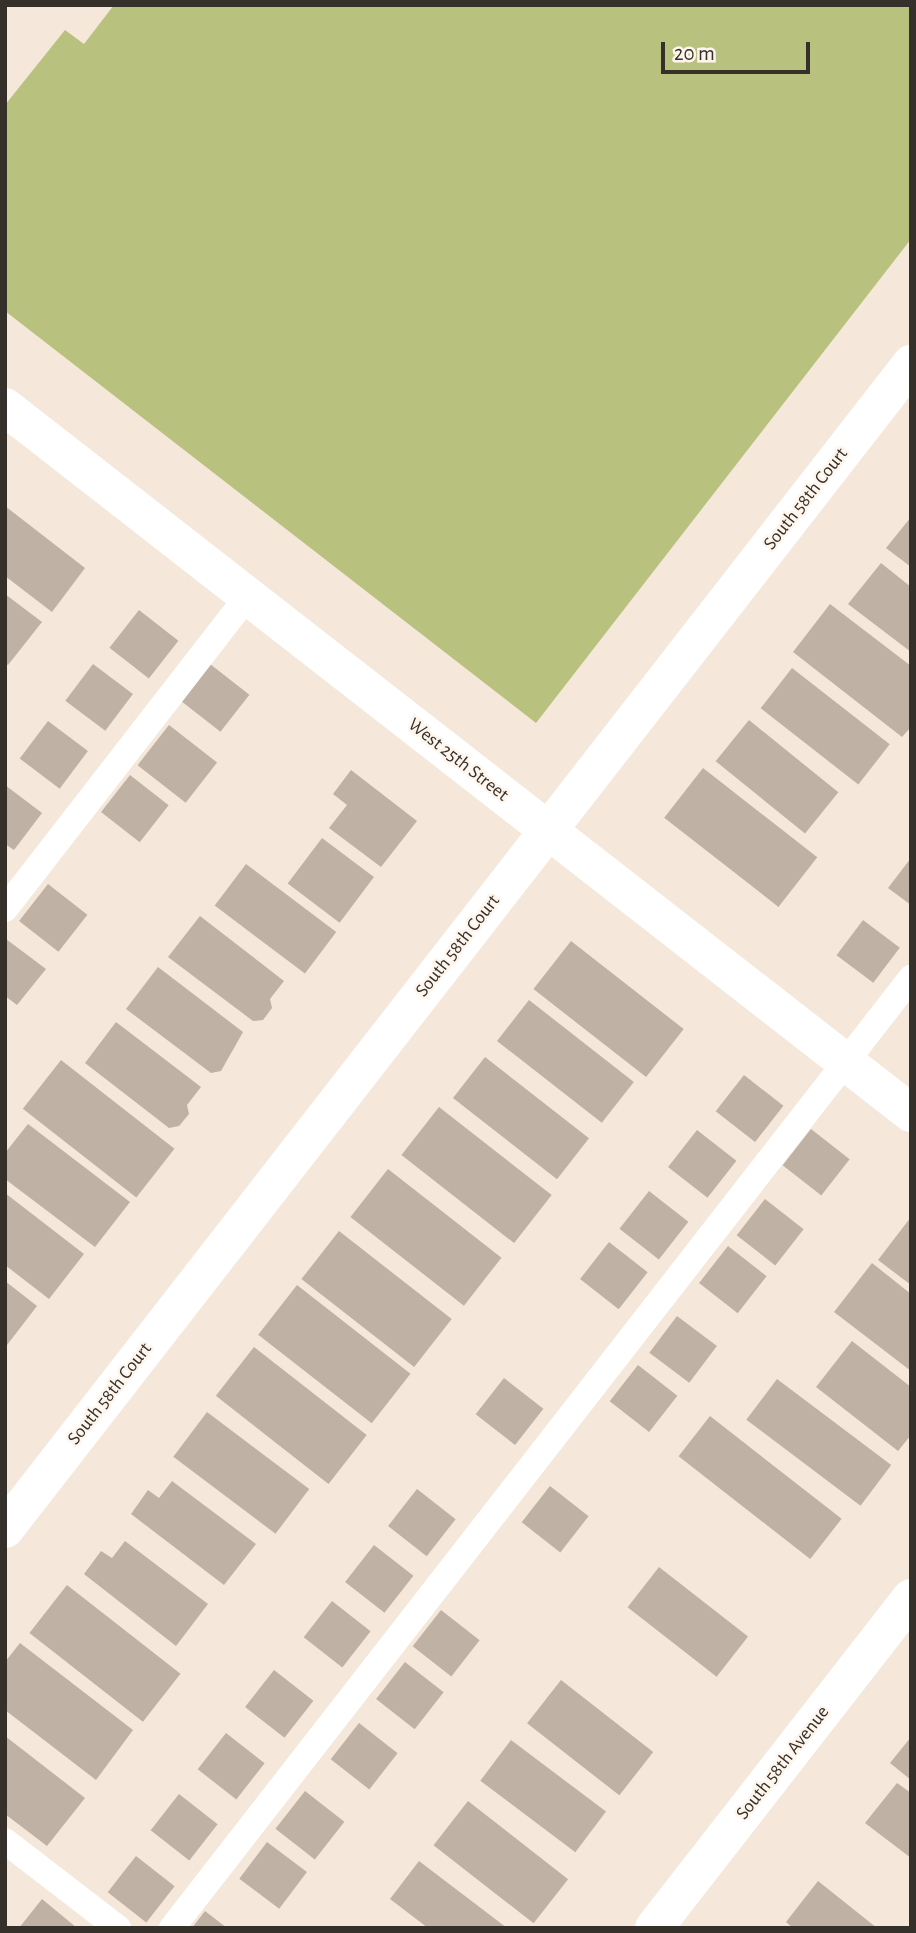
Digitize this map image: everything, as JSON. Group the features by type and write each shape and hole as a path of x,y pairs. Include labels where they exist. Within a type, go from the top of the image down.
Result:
{"street":[{"name":"South 58th Court","path":"5,1529 911,364"},
{"name":"West 25th Street","path":"5,407 911,1113"},
{"name":"South 58th Avenue","path":"654,1928 911,1598"}],"lane":[{"path":"5,909 248,596"},
{"path":"172,1928 911,978"},
{"path":"5,1841 117,1928"}],"green space":[{"path":"114,5 911,5 911,239 536,723 5,311 5,105 65,30 84,44"}],"building":[{"path":"5,506 85,568 52,612 5,576"},
{"path":"911,517 911,567 886,548"},
{"path":"881,563 911,587 911,652 848,604"},
{"path":"5,594 42,622 8,665 5,663"},
{"path":"830,604 911,666 911,727 902,737 793,652"},
{"path":"139,610 178,641 149,679 109,648"},
{"path":"93,664 133,694 105,731 65,701"},
{"path":"210,664 249,695 220,732 181,701"},
{"path":"792,668 890,744 858,785 761,708"},
{"path":"749,720 838,792 805,834 716,761"},
{"path":"48,721 88,751 60,789 20,759"},
{"path":"169,725 217,763 186,803 138,765"},
{"path":"703,768 817,857 778,907 664,818"},
{"path":"351,770 417,821 381,867 329,828 347,805 333,794"},
{"path":"130,775 169,805 140,842 101,812"},
{"path":"5,785 42,813 14,850 5,844"},
{"path":"322,838 374,877 340,923 288,884"},
{"path":"911,858 911,905 888,888"},
{"path":"246,864 336,932 305,974 215,906"},
{"path":"48,884 87,915 58,952 19,921"},
{"path":"200,916 284,981 270,999 272,1008 263,1020 253,1021 168,957"},
{"path":"863,920 900,948 873,983 837,955"},
{"path":"6,939 46,969 17,1005 5,996"},
{"path":"571,941 684,1029 646,1077 533,989"},
{"path":"158,967 243,1032 221,1071 211,1073 126,1009"},
{"path":"529,1000 634,1082 602,1123 497,1041"},
{"path":"116,1022 201,1087 187,1105 189,1114 179,1126 169,1128 85,1063"},
{"path":"485,1057 589,1138 557,1179 453,1098"},
{"path":"61,1060 174,1149 136,1198 23,1109"},
{"path":"744,1075 783,1106 755,1142 716,1111"},
{"path":"439,1107 552,1195 514,1243 401,1155"},
{"path":"28,1124 130,1202 95,1247 5,1179 5,1153"},
{"path":"811,1129 850,1159 821,1195 783,1165"},
{"path":"697,1130 736,1161 707,1198 668,1167"},
{"path":"388,1169 501,1258 464,1306 350,1217"},
{"path":"649,1191 688,1222 659,1260 619,1229"},
{"path":"5,1193 84,1254 49,1299 5,1265"},
{"path":"765,1199 804,1229 775,1265 737,1235"},
{"path":"911,1217 911,1285 878,1260"},
{"path":"339,1231 452,1319 414,1367 301,1279"},
{"path":"609,1242 648,1272 619,1309 580,1279"},
{"path":"728,1246 767,1276 738,1313 699,1283"},
{"path":"872,1263 911,1294 911,1371 834,1312"},
{"path":"5,1281 37,1306 7,1345 5,1343"},
{"path":"297,1285 410,1374 372,1423 258,1335"},
{"path":"677,1316 717,1346 689,1383 649,1353"},
{"path":"852,1341 911,1387 911,1435 898,1451 816,1387"},
{"path":"254,1347 367,1435 329,1484 216,1396"},
{"path":"638,1365 677,1396 649,1432 610,1401"},
{"path":"504,1378 543,1409 515,1445 476,1414"},
{"path":"777,1379 891,1465 861,1506 746,1420"},
{"path":"207,1412 309,1489 276,1534 173,1457"},
{"path":"710,1416 842,1519 810,1559 679,1456"},
{"path":"172,1481 256,1544 224,1585 131,1514 148,1490 159,1498"},
{"path":"550,1486 589,1516 560,1552 522,1522"},
{"path":"417,1489 456,1519 427,1556 388,1526"},
{"path":"125,1541 208,1604 176,1646 84,1574 101,1551 112,1558"},
{"path":"374,1545 413,1576 384,1613 345,1582"},
{"path":"659,1567 748,1637 717,1677 628,1607"},
{"path":"67,1585 180,1674 143,1722 29,1633"},
{"path":"332,1601 371,1631 342,1667 304,1637"},
{"path":"441,1610 480,1640 451,1676 413,1646"},
{"path":"20,1643 133,1730 96,1780 5,1710 5,1662"},
{"path":"405,1662 444,1692 415,1729 376,1699"},
{"path":"274,1670 313,1701 284,1738 245,1707"},
{"path":"561,1680 653,1752 619,1795 527,1723"},
{"path":"359,1723 398,1753 369,1789 331,1759"},
{"path":"226,1733 265,1763 236,1799 198,1769"},
{"path":"5,1736 85,1798 47,1846 5,1814"},
{"path":"911,1737 911,1780 890,1763"},
{"path":"511,1740 606,1812 575,1852 480,1781"},
{"path":"897,1783 911,1793 911,1858 865,1823"},
{"path":"305,1791 344,1822 315,1860 275,1829"},
{"path":"179,1794 218,1824 189,1860 151,1830"},
{"path":"468,1801 568,1879 534,1923 434,1845"},
{"path":"267,1842 307,1872 279,1909 239,1879"},
{"path":"136,1856 175,1886 146,1922 108,1892"},
{"path":"419,1861 507,1928 428,1928 390,1899"},
{"path":"818,1881 877,1928 793,1928 786,1922"},
{"path":"42,1899 77,1928 19,1928"},
{"path":"205,1911 227,1928 192,1928"}]}
